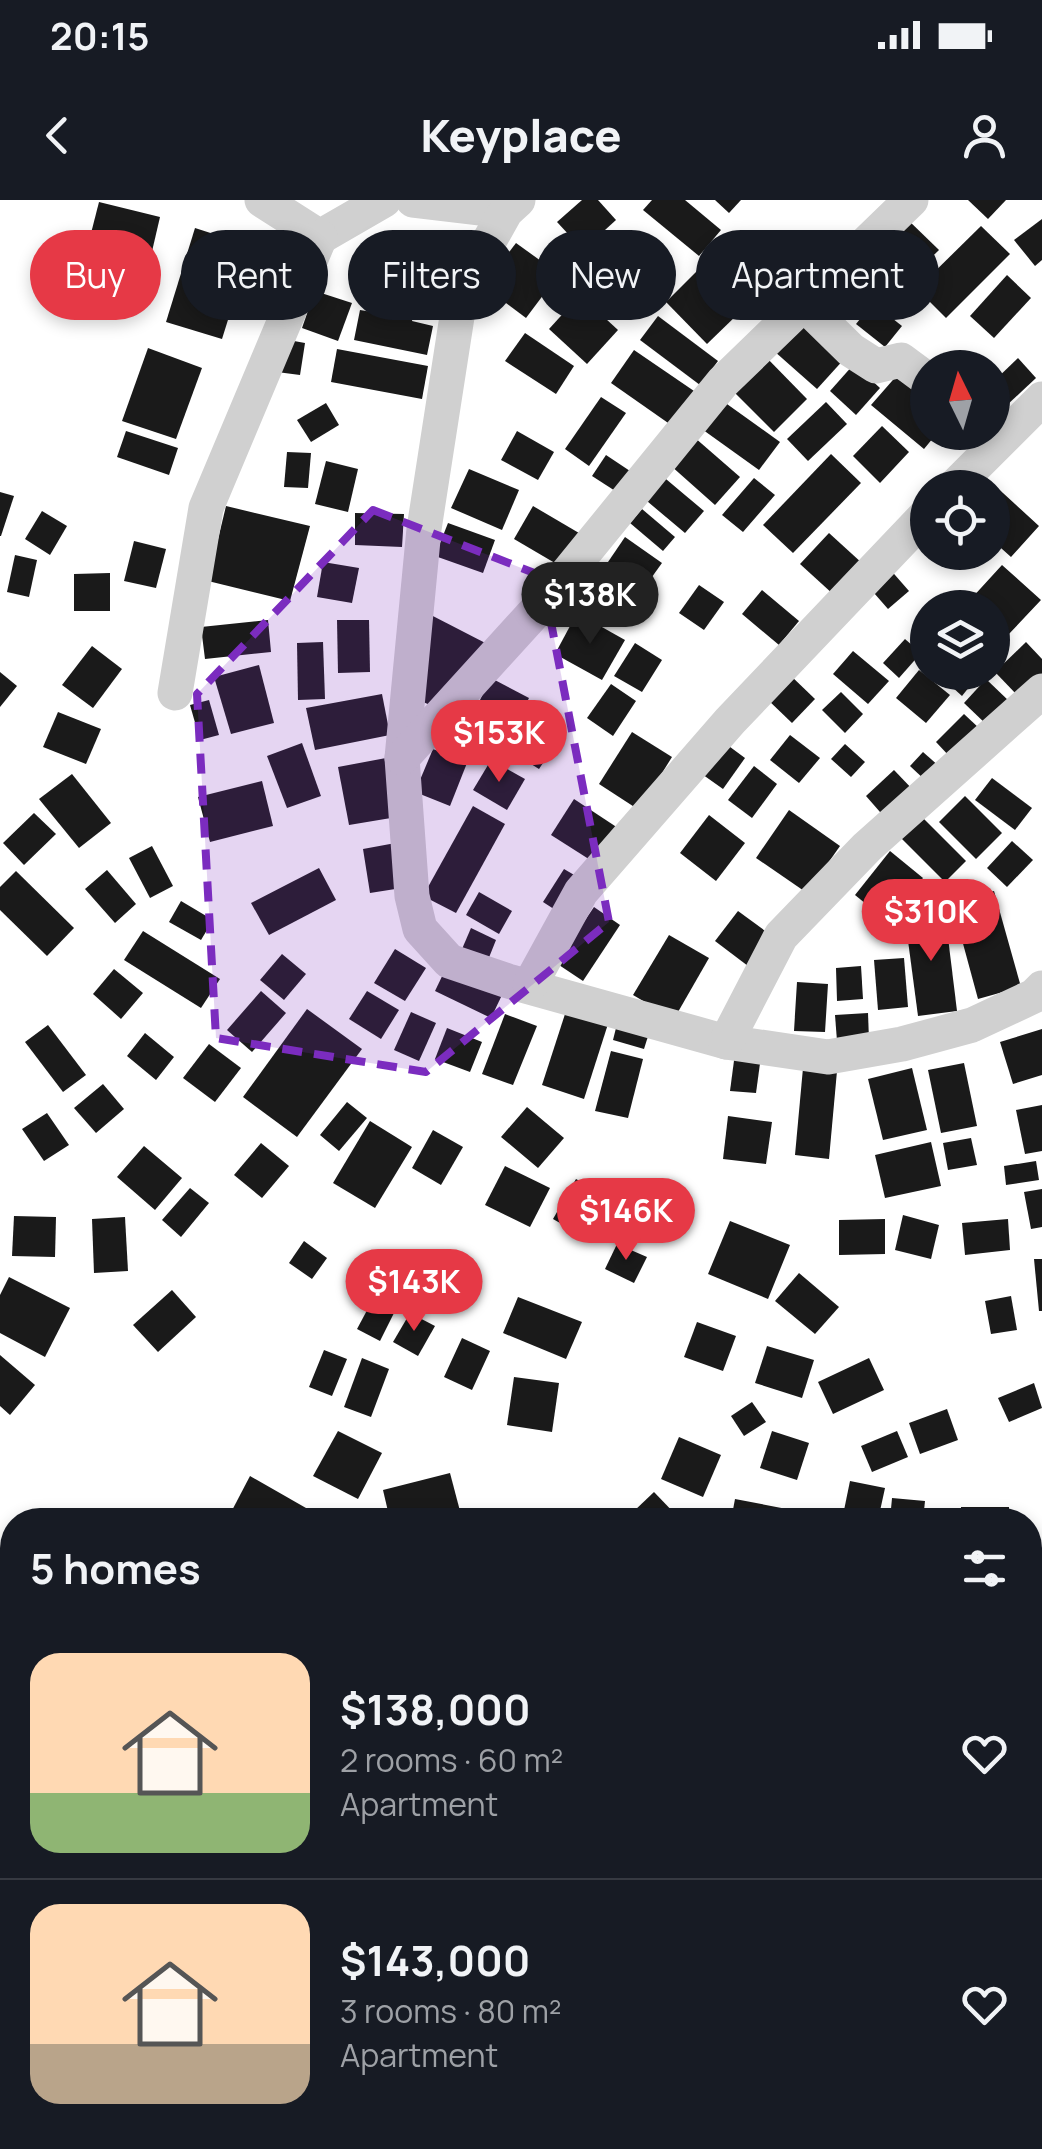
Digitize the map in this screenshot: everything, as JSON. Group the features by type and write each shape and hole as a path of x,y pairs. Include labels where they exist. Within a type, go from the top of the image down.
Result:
{"street":[{"path":"262,200 309,230"},
{"path":"328,232 384,200"},
{"path":"413,200 512,205 461,291 424,528 402,758 412,896 420,929 449,961 726,1042 828,1057 902,1044 972,1024 1042,988"},
{"path":"878,230 910,200"},
{"path":"175,693 206,508 285,320"},
{"path":"402,758 544,602 722,382 784,320"},
{"path":"820,320 851,350 876,366 901,360 910,367"},
{"path":"1010,424 1042,399"},
{"path":"967,470 984,450"},
{"path":"530,985 580,892 730,722 910,532"},
{"path":"726,1042 781,936 867,847 1042,690"}],"highlighted area":[{"path":"373,510 542,576 609,922 426,1072 216,1038 197,694"}],"building":[{"path":"582,200 598,200 616,220 605,230 564,230 557,222"},
{"path":"652,200 685,200 721,230 696,230 696,254 676,237 676,230 667,230 643,210"},
{"path":"715,200 741,200 729,213"},
{"path":"968,200 1006,200 988,219"},
{"path":"99,202 160,217 157,230 92,230"},
{"path":"906,218 918,230 894,230"},
{"path":"1042,219 1042,260 1035,266 1014,240"},
{"path":"981,226 1010,254 946,318 939,311 939,267"},
{"path":"516,243 536,257 536,305 526,318 516,311"},
{"path":"696,272 696,320 732,320 707,344 676,312 676,292"},
{"path":"181,273 181,320 228,320 222,339 166,322"},
{"path":"1007,275 1031,298 994,338 970,316"},
{"path":"328,295 348,302 338,341 302,328 305,320 328,320"},
{"path":"358,320 412,320 433,326 427,355 354,340"},
{"path":"557,320 607,320 618,330 587,364 549,329"},
{"path":"655,320 663,320 718,361 700,385 640,340"},
{"path":"804,320 846,357 817,389 774,351"},
{"path":"859,320 894,320 902,326 885,347 856,324"},
{"path":"525,333 574,366 556,394 505,361"},
{"path":"283,339 305,343 300,375 277,372"},
{"path":"148,348 202,368 176,439 122,421"},
{"path":"337,349 428,366 422,399 331,382"},
{"path":"634,350 694,391 671,425 611,383"},
{"path":"763,354 807,399 774,432 730,388"},
{"path":"1018,358 1036,378 1010,402 1010,366"},
{"path":"854,364 880,388 856,415 830,391"},
{"path":"899,373 910,382 910,437 871,405"},
{"path":"601,397 626,413 589,466 565,449"},
{"path":"720,399 780,442 759,470 699,427"},
{"path":"826,402 847,424 808,461 787,439"},
{"path":"326,403 339,425 311,442 297,420"},
{"path":"882,426 909,452 880,483 853,456"},
{"path":"126,431 178,448 169,475 117,457"},
{"path":"517,431 554,452 538,480 501,460"},
{"path":"694,437 740,477 715,505 670,465"},
{"path":"287,452 311,453 308,488 284,487"},
{"path":"831,454 861,483 793,553 763,525"},
{"path":"606,455 636,475 623,496 592,476"},
{"path":"326,461 358,469 348,512 315,504"},
{"path":"469,469 519,490 502,530 451,508"},
{"path":"660,474 704,511 685,533 641,496"},
{"path":"754,478 775,495 743,532 722,515"},
{"path":"0,492 14,496 1,536 0,536"},
{"path":"1010,499 1039,526 1010,556"},
{"path":"226,506 310,526 290,601 208,581"},
{"path":"533,506 579,533 560,566 514,539"},
{"path":"642,509 675,537 663,551 630,523"},
{"path":"42,511 67,526 50,555 25,539"},
{"path":"355,513 404,514 402,547 355,545"},
{"path":"448,523 495,540 483,573 435,556"},
{"path":"829,533 863,564 834,595 800,564"},
{"path":"625,537 662,563 644,588 608,562"},
{"path":"134,541 166,549 156,588 124,581"},
{"path":"15,555 37,560 29,597 7,592"},
{"path":"323,562 359,568 352,603 317,597"},
{"path":"888,567 909,591 888,609 867,585"},
{"path":"997,570 1008,570 1041,600 1010,633 1010,590 979,590"},
{"path":"605,571 637,591 620,618 587,598"},
{"path":"110,573 110,611 74,611 74,574"},
{"path":"699,585 724,602 704,630 679,613"},
{"path":"762,590 799,621 779,645 742,614"},
{"path":"577,613 625,640 602,680 555,654"},
{"path":"429,614 495,648 442,710 423,702"},
{"path":"268,620 271,652 205,659 201,627"},
{"path":"337,620 369,620 370,672 338,673"},
{"path":"905,639 910,643 910,666 899,678 883,663"},
{"path":"323,642 325,699 298,700 297,643"},
{"path":"1026,642 1042,659 1042,679 1021,699 1010,688 1010,657"},
{"path":"635,643 662,660 642,692 614,676"},
{"path":"92,646 122,669 93,708 62,685"},
{"path":"853,651 889,681 868,704 833,674"},
{"path":"259,665 274,723 231,734 214,677"},
{"path":"0,672 17,686 0,707"},
{"path":"789,674 815,699 792,723 766,698"},
{"path":"491,678 529,698 507,740 469,722"},
{"path":"910,681 910,690 944,690 950,695 926,723 896,698"},
{"path":"611,684 636,701 613,736 587,718"},
{"path":"976,690 997,690 1010,702 988,726 964,703"},
{"path":"841,692 863,714 845,733 822,710"},
{"path":"382,694 390,735 315,750 306,708"},
{"path":"209,700 219,735 200,740 190,705"},
{"path":"58,712 101,729 86,764 43,747"},
{"path":"542,712 566,728 539,769 515,754"},
{"path":"964,714 980,729 951,758 936,742"},
{"path":"632,732 672,757 639,810 599,784"},
{"path":"790,735 820,758 799,783 770,760"},
{"path":"722,741 745,758 723,789 699,772"},
{"path":"302,743 321,796 287,808 267,756"},
{"path":"845,744 865,762 851,777 831,759"},
{"path":"433,749 467,763 450,806 415,792"},
{"path":"923,752 940,767 926,781 910,766"},
{"path":"386,758 397,817 349,825 338,767"},
{"path":"491,760 525,779 507,810 473,790"},
{"path":"754,766 777,784 752,818 728,800"},
{"path":"894,770 916,793 887,820 866,796"},
{"path":"72,774 111,823 79,848 39,799"},
{"path":"992,778 1032,808 1015,830 975,800"},
{"path":"262,781 273,826 210,842 198,797"},
{"path":"965,796 1002,833 976,859 939,822"},
{"path":"574,799 618,828 595,863 551,835"},
{"path":"473,806 505,824 456,913 423,896"},
{"path":"789,810 840,846 807,893 756,858"},
{"path":"34,813 56,834 24,865 3,843"},
{"path":"709,815 745,843 716,881 680,853"},
{"path":"921,816 966,861 945,882 899,836"},
{"path":"1012,841 1033,860 1007,887 987,868"},
{"path":"401,842 408,887 370,893 363,849"},
{"path":"152,846 173,886 150,898 129,858"},
{"path":"890,851 923,878 887,921 855,895"},
{"path":"319,868 336,900 269,935 251,903"},
{"path":"564,869 581,879 560,913 543,902"},
{"path":"107,870 136,904 115,923 85,889"},
{"path":"16,871 74,928 47,956 0,910 0,887"},
{"path":"994,891 1021,987 978,999 952,903"},
{"path":"479,892 512,911 499,934 466,915"},
{"path":"181,901 213,920 201,940 169,922"},
{"path":"594,907 620,925 583,981 556,963"},
{"path":"738,911 772,936 748,966 715,941"},
{"path":"945,913 957,1011 918,1016 905,918"},
{"path":"471,928 496,940 488,960 462,949"},
{"path":"143,931 220,979 201,1008 124,960"},
{"path":"669,935 709,958 674,1019 633,995"},
{"path":"395,949 426,968 405,1001 374,983"},
{"path":"282,954 306,974 284,1000 260,980"},
{"path":"904,958 908,1007 878,1010 874,960"},
{"path":"861,966 863,999 837,1001 836,968"},
{"path":"446,968 502,995 491,1018 435,991"},
{"path":"114,969 143,993 121,1019 93,994"},
{"path":"797,982 828,984 825,1032 794,1031"},
{"path":"261,991 286,1013 252,1052 227,1030"},
{"path":"367,991 399,1010 381,1039 349,1019"},
{"path":"307,1009 362,1049 297,1137 243,1097"},
{"path":"566,1011 608,1024 584,1099 542,1085"},
{"path":"411,1012 436,1023 419,1061 394,1050"},
{"path":"868,1013 869,1040 837,1041 835,1015"},
{"path":"505,1014 537,1026 513,1085 482,1074"},
{"path":"618,1020 650,1030 644,1049 613,1040"},
{"path":"48,1025 86,1075 63,1092 25,1042"},
{"path":"447,1028 482,1042 470,1072 435,1059"},
{"path":"1042,1029 1042,1075 1013,1084 1000,1042"},
{"path":"145,1033 174,1057 156,1080 127,1056"},
{"path":"209,1044 241,1068 215,1102 183,1078"},
{"path":"611,1051 643,1059 628,1118 595,1111"},
{"path":"735,1053 761,1056 756,1093 730,1091"},
{"path":"964,1063 977,1126 941,1133 928,1070"},
{"path":"803,1068 837,1071 829,1159 795,1155"},
{"path":"912,1068 927,1130 883,1140 868,1079"},
{"path":"103,1084 124,1109 96,1133 74,1108"},
{"path":"347,1102 367,1118 339,1151 320,1135"},
{"path":"1042,1105 1042,1151 1025,1154 1016,1110"},
{"path":"527,1107 564,1138 538,1168 501,1137"},
{"path":"47,1113 69,1145 44,1161 22,1129"},
{"path":"728,1116 772,1122 766,1164 723,1159"},
{"path":"370,1121 412,1147 375,1208 333,1183"},
{"path":"433,1130 463,1147 441,1185 412,1168"},
{"path":"971,1138 977,1165 948,1170 943,1143"},
{"path":"931,1142 941,1186 885,1198 875,1155"},
{"path":"261,1143 289,1166 262,1198 234,1175"},
{"path":"144,1146 182,1178 155,1210 117,1177"},
{"path":"1036,1161 1039,1180 1006,1185 1004,1166"},
{"path":"505,1166 550,1188 530,1227 485,1205"},
{"path":"576,1179 611,1199 588,1239 553,1219"},
{"path":"190,1188 209,1203 181,1237 162,1220"},
{"path":"1042,1189 1042,1227 1031,1229 1024,1192"},
{"path":"623,1202 645,1214 632,1237 610,1225"},
{"path":"903,1215 939,1225 931,1259 895,1250"},
{"path":"14,1216 56,1217 55,1257 12,1256"},
{"path":"125,1217 128,1271 94,1273 92,1219"},
{"path":"885,1219 885,1254 839,1255 839,1220"},
{"path":"1008,1219 1010,1250 965,1255 962,1223"},
{"path":"730,1221 790,1245 768,1299 708,1274"},
{"path":"304,1241 327,1258 312,1279 289,1263"},
{"path":"617,1244 647,1257 634,1283 605,1269"},
{"path":"1034,1259 1042,1259 1042,1311 1039,1311"},
{"path":"799,1273 839,1307 815,1334 775,1301"},
{"path":"9,1277 70,1308 45,1357 0,1333 0,1295"},
{"path":"172,1290 196,1317 158,1352 133,1325"},
{"path":"1011,1296 1017,1330 991,1334 985,1301"},
{"path":"518,1297 582,1322 566,1359 503,1333"},
{"path":"372,1301 394,1313 380,1341 357,1329"},
{"path":"410,1313 435,1326 418,1356 393,1342"},
{"path":"697,1322 736,1336 723,1371 684,1357"},
{"path":"462,1338 490,1351 472,1390 444,1377"},
{"path":"767,1346 814,1360 802,1398 755,1383"},
{"path":"324,1350 347,1359 332,1396 309,1387"},
{"path":"0,1355 35,1385 10,1415 0,1406"},
{"path":"362,1358 389,1369 371,1417 344,1407"},
{"path":"869,1358 884,1390 833,1414 818,1382"},
{"path":"514,1377 559,1383 552,1432 507,1425"},
{"path":"1034,1383 1042,1408 1009,1422 998,1398"},
{"path":"752,1402 766,1422 744,1436 731,1416"},
{"path":"947,1409 958,1440 920,1454 909,1423"},
{"path":"338,1431 382,1453 358,1499 313,1476"},
{"path":"772,1431 809,1443 797,1480 760,1468"},
{"path":"897,1431 908,1457 872,1472 861,1446"},
{"path":"679,1437 721,1455 703,1497 661,1479"},
{"path":"450,1473 459,1508 387,1508 383,1490"},
{"path":"250,1476 306,1508 233,1508"},
{"path":"850,1481 885,1488 881,1508 844,1508"},
{"path":"654,1492 669,1508 637,1508"},
{"path":"892,1498 925,1501 924,1508 891,1508"},
{"path":"735,1499 782,1508 733,1508"}]}
